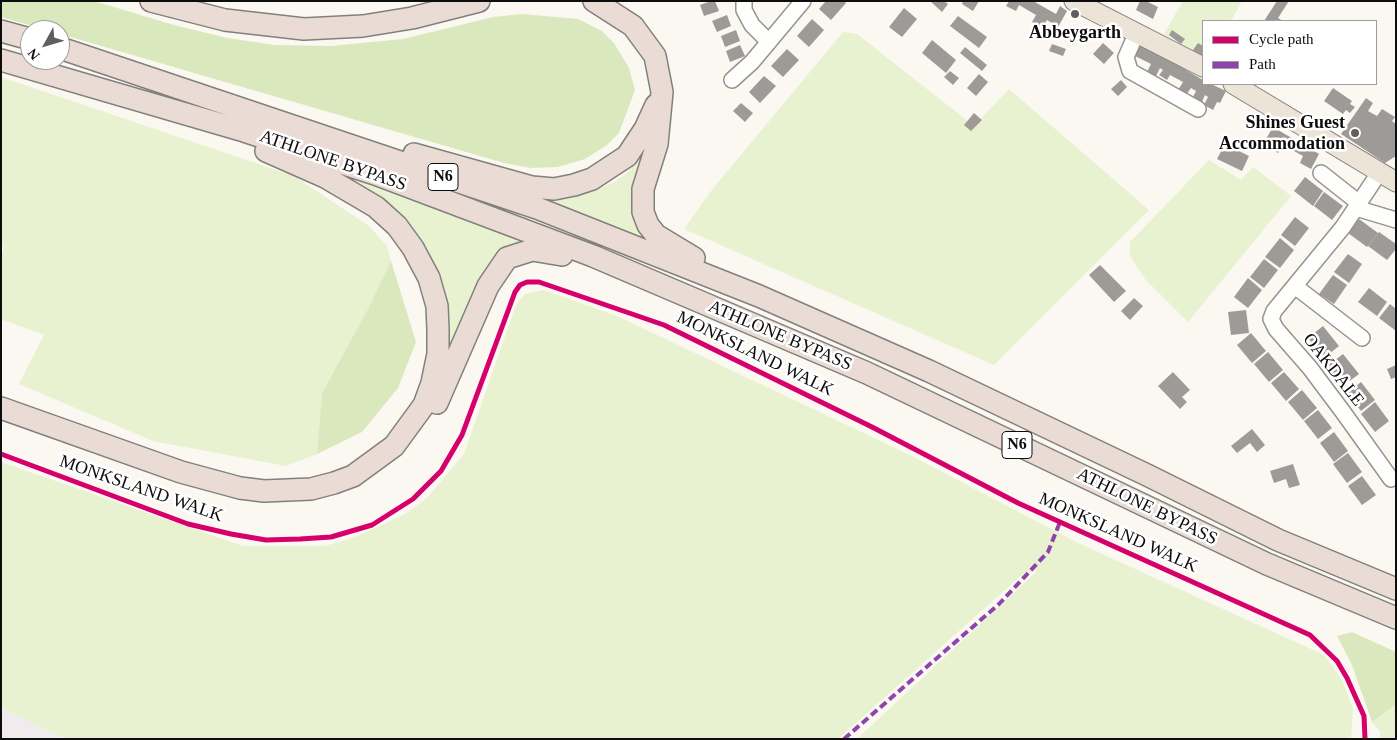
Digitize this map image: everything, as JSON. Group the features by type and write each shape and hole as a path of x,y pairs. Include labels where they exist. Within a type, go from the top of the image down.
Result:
{"highway":[{"path":"151,1 198,15 242,23 304,29 363,26 412,18 479,1"},
{"path":"594,1 633,26 646,41 658,66 662,92 657,144 643,189 643,212 648,225 656,235 674,247 759,296"},
{"path":"1,30 20,35"},
{"name":"ATHLONE BYPASS","path":"70,51 537,208 759,296 938,376 1147,475 1278,540 1396,589"},
{"name":"ATHLONE BYPASS","path":"1,60 180,112 375,174 593,256 867,373 1267,564 1396,618"},
{"path":"332,139 424,156 532,187 554,189 592,179 627,156 645,129 662,92"},
{"path":"1,408 180,472 240,488 288,492 334,483 353,476 374,463 394,446 424,405 432,383 438,354 437,306 429,278 413,248 397,226 376,207 350,190 180,112"},
{"path":"1,423 190,490 219,498 253,503 289,504 314,501 338,495 367,482 393,464 417,438 441,394 488,286 507,258 532,250 552,252 598,268 637,275"}],"main road":[{"path":"1074,1 1202,66"},
{"path":"1235,85 1388,177"}],"street":[{"path":"744,1 744,10 752,25 769,42"},
{"path":"732,80 752,62 803,1"},
{"path":"1137,32 1130,44 1126,57 1130,71 1198,109"},
{"path":"1321,173 1357,205 1396,220"},
{"name":"OAKDALE","path":"1388,177 1357,205 1296,286 1274,311 1271,322 1343,412 1390,479"},
{"name":"OAKDALE","path":"1296,286 1362,338"}],"shaded area":[{"path":"1,708 64,739 1,739"}],"green space":[{"path":"1,1 94,1 174,25 227,38 275,45 331,46 403,39 493,17 522,14 578,19 602,31 614,43 629,68 635,90 619,133 607,145 585,159 558,167 531,168 504,163 70,37 70,20 20,20 20,22 1,17"},
{"path":"1183,1 1242,1 1232,20 1202,20 1202,56 1164,34"},
{"path":"843,32 857,34 974,126 1009,89 1149,210 994,365 684,229 711,191"},
{"path":"1,77 294,176 369,226 387,246 391,261 369,307 322,393 317,454 286,466 153,441 19,384 44,335 1,319 1,256 4,247 1,246"},
{"path":"649,147 652,242 533,197 573,195 595,190 614,182 627,173"},
{"path":"1209,160 1241,180 1253,167 1291,196 1188,322 1145,279 1130,256 1130,242"},
{"path":"339,174 528,243 523,246 440,383 443,297"},
{"path":"391,261 416,342 398,388 362,432 317,454 322,393 369,307"},
{"path":"544,290 617,316 912,456 1076,542 1324,655 1342,680 1353,708 1351,739 857,739 1037,571 1024,573 838,739 64,739 1,708 1,462 243,546 325,546 355,537 405,514 427,498 464,454 516,305 525,294"},
{"path":"1352,632 1396,652 1396,704 1372,722 1352,665 1337,636"},
{"path":"1396,704 1396,739 1380,739 1380,731 1372,722"}],"building":[{"path":"715,1 719,11 704,16 700,5"},
{"path":"826,1 844,1 846,3 831,20 819,9"},
{"path":"930,1 944,1 948,4 942,12"},
{"path":"963,1 979,1 973,11 962,4"},
{"path":"1009,1 1033,1 1056,14 1060,6 1067,11 1058,27 1047,20 1043,27 1032,22 1036,15 1019,5 1016,11 1006,6"},
{"path":"1140,1 1146,1 1158,7 1153,19 1136,10"},
{"path":"1277,1 1289,1 1278,18 1281,20 1265,20"},
{"path":"904,8 917,19 902,37 889,27"},
{"path":"727,15 731,26 717,32 712,21"},
{"path":"958,16 987,37 979,48 950,26"},
{"path":"812,19 824,30 809,47 797,36"},
{"path":"736,30 740,41 725,47 721,36"},
{"path":"1172,30 1185,39 1181,44 1169,35"},
{"path":"932,40 956,60 946,73 922,53"},
{"path":"1103,43 1114,53 1104,64 1093,54"},
{"path":"1140,43 1202,79 1202,85 1213,85 1226,91 1220,103 1217,102 1213,110 1204,105 1208,97 1205,95 1201,104 1192,99 1196,91 1191,88 1186,95 1178,90 1183,82 1170,75 1167,80 1159,75 1163,70 1160,68 1155,78 1146,74 1151,64 1133,55"},
{"path":"1198,43 1202,45 1202,55 1193,50"},
{"path":"1052,44 1066,49 1063,56 1049,51"},
{"path":"740,45 745,56 730,62 726,51"},
{"path":"965,47 987,65 982,71 960,53"},
{"path":"787,49 799,60 783,77 771,66"},
{"path":"950,71 959,78 953,85 944,77"},
{"path":"979,74 988,82 976,96 967,88"},
{"path":"764,76 776,86 760,103 749,92"},
{"path":"1121,80 1127,87 1118,96 1111,89"},
{"path":"1333,88 1352,101 1350,104 1355,107 1350,113 1346,110 1343,114 1324,101"},
{"path":"1366,98 1373,103 1368,111 1377,116 1382,109 1395,117 1392,121 1396,124 1396,156 1385,163 1341,134"},
{"path":"741,103 753,113 745,122 733,111"},
{"path":"974,113 982,120 971,131 964,125"},
{"path":"1273,127 1319,154 1311,169 1300,163 1303,156 1283,145 1278,153 1263,144"},
{"path":"1225,144 1249,156 1242,171 1217,159"},
{"path":"1305,177 1323,191 1313,206 1294,191"},
{"path":"1324,192 1343,206 1332,220 1314,206"},
{"path":"1295,217 1309,228 1295,246 1281,235"},
{"path":"1359,219 1378,233 1367,247 1348,233"},
{"path":"1379,232 1396,244 1396,249 1387,260 1368,246"},
{"path":"1280,238 1294,250 1280,268 1265,257"},
{"path":"1348,254 1362,264 1349,283 1334,272"},
{"path":"1264,259 1278,270 1264,288 1250,277"},
{"path":"1100,265 1126,291 1114,302 1089,275"},
{"path":"1333,275 1347,285 1334,304 1319,294"},
{"path":"1248,278 1262,290 1248,308 1234,297"},
{"path":"1369,288 1387,302 1377,316 1358,302"},
{"path":"1134,298 1143,306 1130,320 1121,311"},
{"path":"1390,304 1396,309 1396,331 1379,318"},
{"path":"1246,310 1249,333 1231,335 1228,312"},
{"path":"1323,326 1339,346 1324,358 1308,338"},
{"path":"1251,333 1266,351 1252,363 1237,345"},
{"path":"1268,352 1283,370 1269,382 1254,364"},
{"path":"1343,354 1359,374 1343,386 1327,366"},
{"path":"1396,365 1396,377 1391,379 1387,369"},
{"path":"1173,372 1190,390 1182,397 1187,402 1180,409 1158,386"},
{"path":"1284,372 1299,389 1286,401 1271,383"},
{"path":"1361,382 1375,400 1361,411 1347,393"},
{"path":"1302,390 1317,408 1303,420 1288,402"},
{"path":"1375,402 1389,421 1375,432 1361,414"},
{"path":"1318,410 1332,428 1318,439 1304,421"},
{"path":"1252,429 1265,445 1257,452 1250,443 1237,453 1231,446"},
{"path":"1334,432 1348,451 1334,462 1320,443"},
{"path":"1348,453 1362,472 1347,483 1333,464"},
{"path":"1293,464 1300,485 1289,488 1286,479 1274,483 1270,471"},
{"path":"1362,476 1376,495 1362,505 1348,486"}],"marked path":[{"path":"844,739 999,604 1048,552 1060,522"}],"cycle path":[{"name":"MONKSLAND WALK","path":"1,454 188,524 231,534 266,540 300,539 331,537 372,525 413,499 441,471 462,435 515,292 520,285 527,282 539,282 664,325 872,427 1018,503 1310,635 1337,661 1347,678 1364,716 1365,739"}],"place":[{"name":"Abbeygarth","path":"1075,14"},
{"name":"Shines Guest Accommodation","path":"1355,133"}]}
